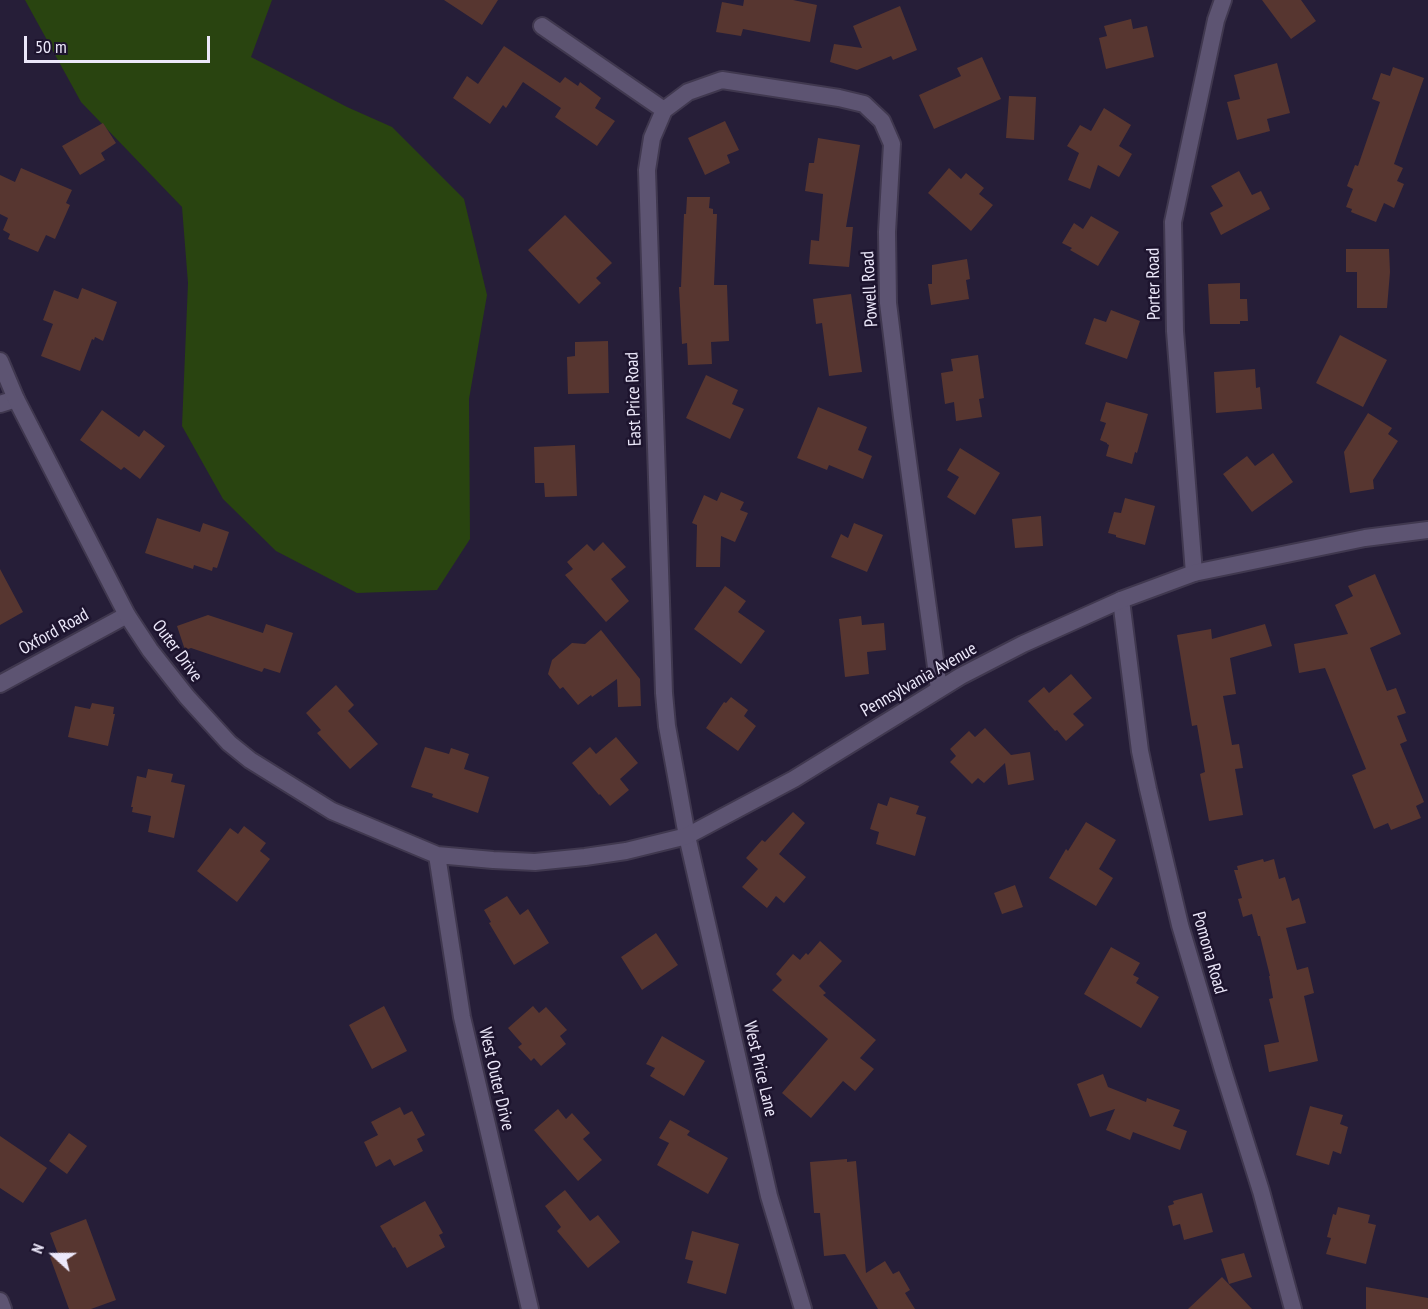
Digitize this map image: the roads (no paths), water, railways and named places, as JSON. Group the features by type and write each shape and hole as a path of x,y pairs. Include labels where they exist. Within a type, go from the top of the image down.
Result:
{"street":[{"name":"Porter Road","path":"1194,573 1176,343 1173,222 1212,34 1223,0"},
{"path":"542,26 664,110"},
{"name":"Powell Road","path":"664,110 688,92 722,80 864,104 882,121 892,144 886,232 888,303 939,689"},
{"name":"East Price Road","path":"664,110 652,138 647,170 648,235 663,693 687,836"},
{"name":"Outer Drive","path":"0,361 8,401 127,615 150,650 187,697 229,743 250,760 332,812 437,855"},
{"name":"Pennsylvania Avenue","path":"437,855 535,862 626,850 687,836 794,779 939,689 1023,644 1121,600 1194,573 1365,538 1428,530"},
{"name":"Pomona Road","path":"1121,600 1140,751 1178,914 1261,1191 1293,1309"},
{"name":"Oxford Road","path":"0,684 127,615"},
{"name":"West Price Lane","path":"687,836 769,1196 803,1309"},
{"name":"West Outer Drive","path":"437,855 462,1017 530,1309"},
{"path":"0,1301 3,1309"}]}
